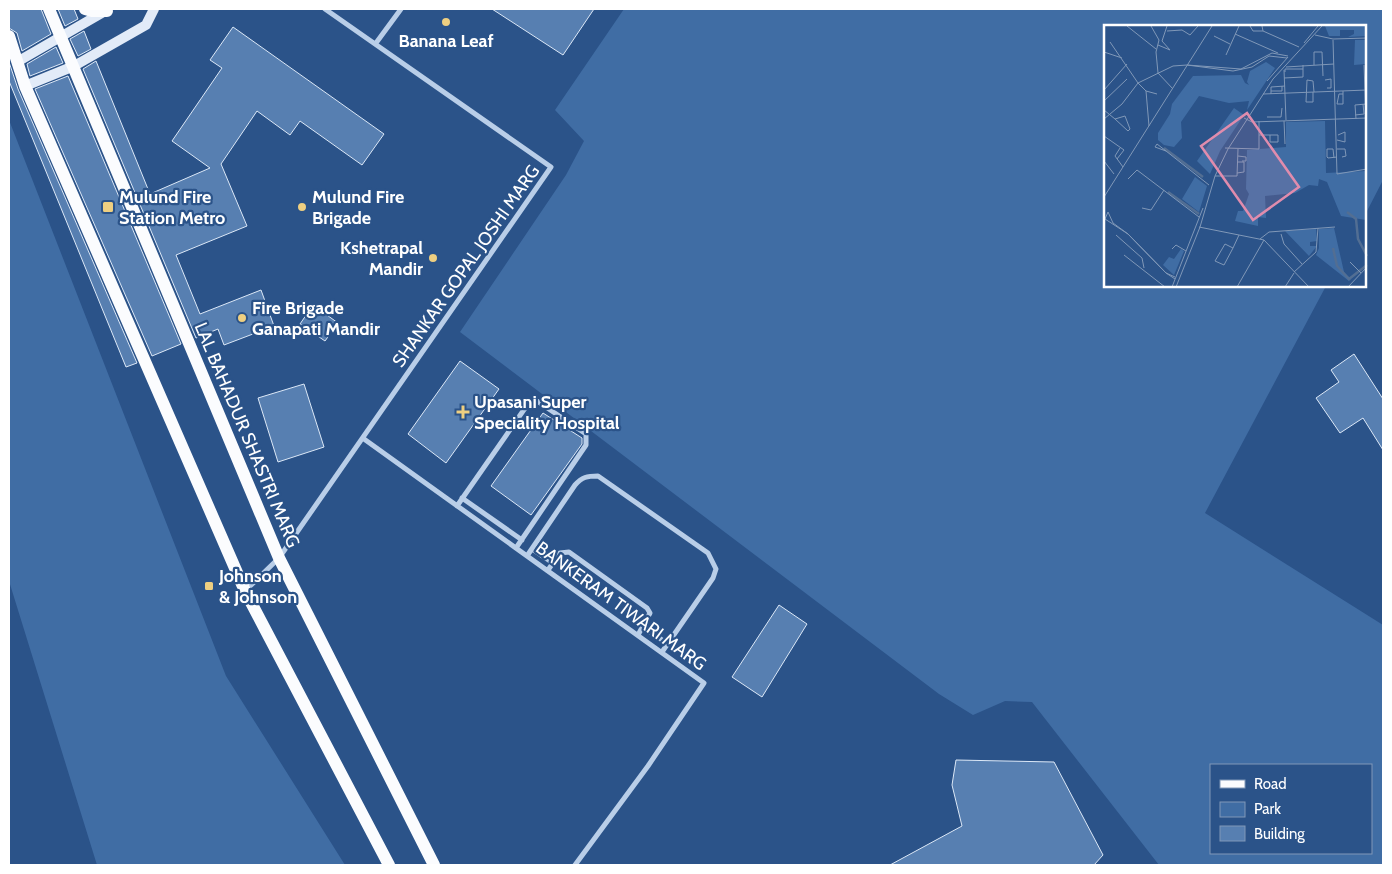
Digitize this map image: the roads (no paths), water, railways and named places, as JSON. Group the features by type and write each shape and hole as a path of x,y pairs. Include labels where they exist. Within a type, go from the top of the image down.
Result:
{"main road":[{"name":"LAL BAHADUR SHASTRI MARG","path":"49,9 280,558 434,865"},
{"path":"85,9 92,11 109,10"},
{"path":"9,36 25,86 245,591 389,865"}],"street":[{"path":"25,86 74,66 146,25 154,9"},
{"name":"SHANKAR GOPAL JOSHI MARG","path":"245,591 280,558 551,167 325,9"},
{"path":"376,43 400,9"},
{"path":"17,62 109,10"},
{"path":"457,506 530,401 538,401 586,434 588,438 586,445 516,548"},
{"name":"BANKERAM TIWARI MARG","path":"364,439 704,682 648,766 575,865"},
{"path":"528,556 575,485 580,479 589,476 598,476 708,554 716,570 713,578 662,652"},
{"path":"462,498 522,540"},
{"path":"532,549 553,563"},
{"path":"548,570 560,553 569,552 647,608 650,618 638,635"},
{"path":"644,627 668,644"}],"place":[{"name":"Banana Leaf","path":"446,22"},
{"name":"Mulund Fire Station Metro","path":"108,207"},
{"name":"Mulund Fire Brigade","path":"302,207"},
{"name":"Kshetrapal Mandir","path":"433,258"},
{"name":"Fire Brigade Ganapati Mandir","path":"242,318"},
{"name":"Upasani Super Speciality Hospital","path":"463,412"},
{"name":"Johnson & Johnson","path":"209,586"}]}
